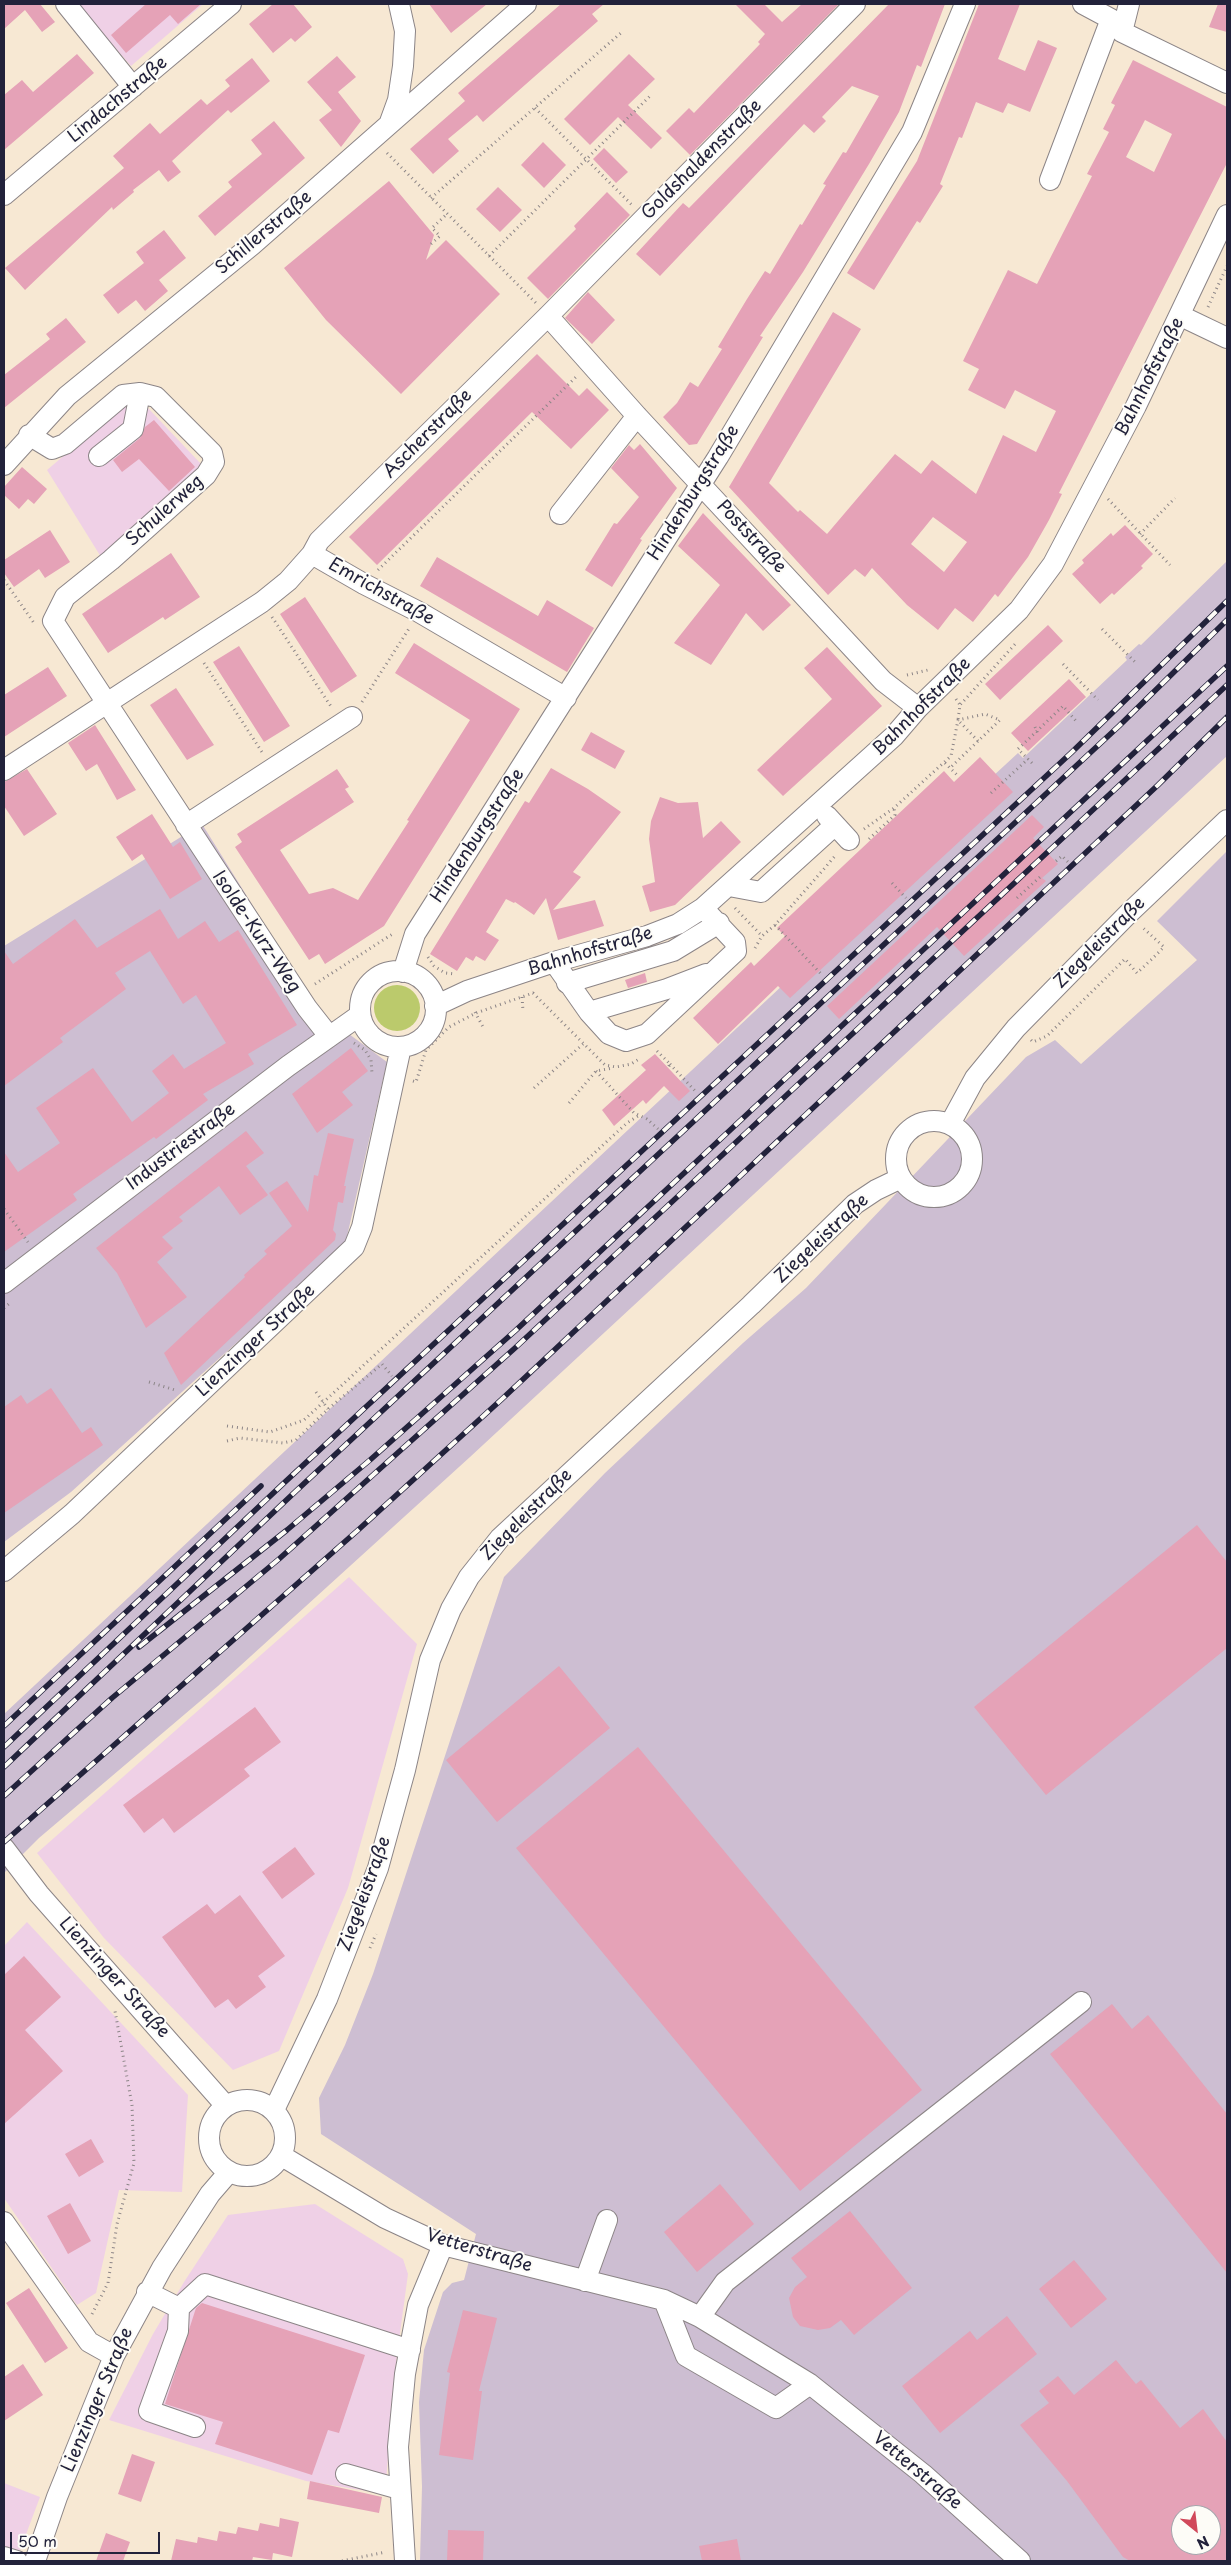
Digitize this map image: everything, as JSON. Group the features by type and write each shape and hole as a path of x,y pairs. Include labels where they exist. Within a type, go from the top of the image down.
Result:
{"street":[{"path":"66,4 133,87"},
{"name":"Lindachstraße","path":"4,195 231,4"},
{"path":"390,123 398,100 403,66 405,31 399,4"},
{"name":"Schillerstraße","path":"4,465 67,396 252,245 526,4"},
{"name":"Goldshaldenstraße","path":"545,312 855,4"},
{"name":"Hindenburgstraße","path":"403,972 415,934 566,698 700,482 912,132 965,4"},
{"path":"1083,4 1117,25 1227,84"},
{"path":"1050,180 1117,25 1129,4"},
{"name":"Bahnhofstraße","path":"435,1006 467,991 554,962 647,936 678,924 703,908 725,889 894,736 918,708 1019,610 1053,564 1181,316 1227,216"},
{"name":"Poststraße","path":"545,312 637,416 889,686 918,708"},
{"name":"Ascherstraße","path":"312,554 320,541 545,312"},
{"path":"1181,316 1227,338"},
{"path":"29,436 52,449 65,444 123,396 140,393 134,429 99,456"},
{"name":"Schulerweg","path":"44,623 65,597 111,560 206,475 214,462 212,453 156,397 140,393"},
{"path":"560,514 637,416"},
{"name":"Emrichstraße","path":"4,770 105,702 262,602 288,581 312,554 364,584 419,612 566,698"},
{"name":"Isolde-Kurz-Weg","path":"44,623 105,702 307,1008 329,1036"},
{"path":"186,826 347,720"},
{"path":"818,806 849,840"},
{"name":"Ziegeleistraße","path":"950,1124 975,1078 1029,1015 1128,914 1227,820"},
{"path":"725,889 761,892 835,825"},
{"path":"554,962 589,1012 609,1034 626,1041 647,1034 736,951 735,942 703,908"},
{"path":"567,983 673,951 719,923"},
{"path":"589,1012 668,989 716,970"},
{"path":"391,972 413,974 428,987 435,1006 435,1018 426,1033 412,1044 401,1047 379,1042 364,1026 360,1015 360,1003 364,992 371,982 391,972"},
{"name":"Industriestraße","path":"4,1283 329,1036 360,1015"},
{"name":"Lienzinger Straße","path":"4,1571 72,1514 354,1247 368,1201 401,1047"},
{"path":"926,1121 950,1124 960,1131 968,1141 972,1153 972,1166 967,1178 959,1188 947,1195 928,1196 909,1188 901,1178 896,1167 896,1155 905,1133 915,1126 926,1121"},
{"name":"Ziegeleistraße","path":"274,2110 327,1998 378,1868 405,1770 430,1660 451,1609 468,1578 500,1538 752,1305 855,1204 876,1190 901,1178"},
{"name":"Lienzinger Straße","path":"4,1848 39,1894 226,2106"},
{"path":"700,2317 725,2282 1080,2002"},
{"path":"251,2100 263,2103 274,2110 281,2120 285,2132 285,2144 282,2156 269,2169 253,2176 240,2176 229,2172 218,2164 212,2153 209,2140 210,2127 216,2115 226,2106 238,2101 251,2100"},
{"name":"Vetterstraße","path":"282,2156 385,2218 443,2244 664,2300 700,2317 810,2384 923,2474 1020,2561"},
{"name":"Lienzinger Straße","path":"36,2561 57,2497 114,2356 147,2292 210,2194 229,2172"},
{"path":"585,2281 607,2220"},
{"path":"4,2222 89,2342 114,2356"},
{"path":"405,2555 398,2447 410,2350 418,2305 443,2244"},
{"path":"195,2427 149,2411 178,2331 179,2308 205,2284 410,2350"},
{"path":"147,2292 179,2308"},
{"path":"664,2300 686,2356 751,2394 776,2408 810,2384"},
{"path":"346,2474 400,2489"},
{"path":"4,2557 17,2561"}],"path":[{"path":"431,198 622,32"},
{"path":"489,256 651,95"},
{"path":"535,108 626,199"},
{"path":"384,151 545,312"},
{"path":"431,244 440,236 432,228 447,214"},
{"path":"364,584 590,363"},
{"path":"1140,534 1175,498"},
{"path":"1108,499 1170,565"},
{"path":"4,580 44,623"},
{"path":"262,602 347,720 419,612"},
{"path":"1102,629 1136,663"},
{"path":"193,645 273,769"},
{"path":"1063,664 1098,700"},
{"path":"889,686 901,676 930,670 944,684"},
{"path":"1032,763 1018,749 1037,733 1063,706 1076,721"},
{"path":"950,768 1000,720 985,714 958,720 951,756 945,762 950,768 958,777"},
{"path":"1035,727 1037,733"},
{"path":"991,793 1028,759"},
{"path":"869,839 895,815 894,808"},
{"path":"1056,861 1062,856 1069,863"},
{"path":"1017,898 1040,877"},
{"path":"892,883 906,898"},
{"path":"725,889 762,936"},
{"path":"1046,1036 1125,959 1138,973 1164,947 1128,914"},
{"path":"775,925 823,976"},
{"path":"522,997 523,1011"},
{"path":"476,1013 483,1027"},
{"path":"534,1088 583,1044"},
{"path":"654,1049 697,1093"},
{"path":"569,1103 596,1071 616,1067"},
{"path":"596,1071 638,1116 647,1119 658,1129"},
{"path":"227,1426 270,1432 304,1420 627,1123 638,1116"},
{"path":"4,1209 30,1245"},
{"path":"227,1441 240,1438 283,1444 296,1440 328,1409 382,1364 392,1376"},
{"path":"149,1382 180,1392"},
{"path":"316,1392 328,1409"},
{"path":"372,1945 377,1928"},
{"path":"81,2332 108,2283 117,2224 134,2163 132,2105 114,2003"},
{"path":"342,2561 405,2555"}],"shaded area":[{"path":"77,4 203,4 131,66"},
{"path":"126,403 148,408 202,465 101,557 47,470"},
{"path":"1227,561 1227,756 470,1457 218,1686 39,1838 4,1873 4,1714 816,954 979,789 1018,753 1023,758 1127,660 1125,657 1139,644 1141,645"},
{"path":"202,824 319,1012 387,1062 345,1245 71,1492 4,1542 4,946"},
{"path":"1227,851 1227,2561 420,2561 422,2487 419,2402 424,2350 443,2292 452,2283 464,2280 476,2234 321,2134 319,2098 345,2045 373,1974 504,1577 605,1473 743,1343 806,1288 1026,1057 1055,1040 1081,1064 1197,960 1157,921"},
{"path":"349,1577 417,1644 348,1888 279,2051 233,2070 104,1938 37,1853"},
{"path":"27,1922 188,2095 182,2192 119,2190 96,2293 77,2305 4,2198 4,1946"},
{"path":"315,2204 403,2259 408,2274 395,2370 385,2494 306,2481 109,2420 153,2334 184,2282 228,2215"},
{"path":"4,2483 40,2497 16,2561 4,2561"}],"green space":[{"path":"392,985 402,985 416,995 420,1008 416,1021 410,1027 402,1031 392,1031 378,1021 374,1013 374,1003 384,989"}],"building":[{"path":"4,4 40,4 55,22 42,32 25,10 4,29"},
{"path":"146,4 201,4 178,24 170,15 126,53 111,35"},
{"path":"273,4 293,4 312,27 295,42 291,38 273,53 249,24"},
{"path":"429,4 487,4 451,33"},
{"path":"561,4 604,4 592,14 598,21 483,122 477,115 448,139 459,151 433,174 410,149 465,101 458,93"},
{"path":"735,4 764,4 782,22 802,4 839,4 690,155 666,131 689,108 694,113 760,44 758,42 765,34"},
{"path":"889,4 945,4 921,67 917,65 899,112 869,164 803,272 760,336 763,337 697,444 689,445 663,417 677,403 690,382 698,387 722,349 718,347 747,299 765,271 770,274 800,224 802,225 826,185 823,184 843,152 846,153 879,96 852,86 822,117 826,121 814,133 804,124 660,276 636,254 683,203 689,208"},
{"path":"979,4 1020,4 998,59 1025,71 1038,40 1057,48 1030,112 1008,103 1003,113 976,102 962,138 959,137 940,184 943,186 920,223 917,221 874,290 847,273 917,161"},
{"path":"1218,4 1227,4 1227,32 1209,27"},
{"path":"77,54 94,73 4,150 4,95 22,80 33,92"},
{"path":"629,54 655,79 628,105 662,138 651,149 618,117 590,145 564,119"},
{"path":"337,56 356,77 338,92 361,121 341,147 319,120 332,110 307,82"},
{"path":"252,58 270,81 231,113 228,110 172,161 181,172 168,182 159,170 133,190 134,192 113,210 112,207 25,290 5,268 124,168 113,156 150,123 160,134 201,99 207,105 230,86 225,80"},
{"path":"1133,60 1227,107 1227,163 1059,493 1062,494 1049,520 1028,557 998,597 995,594 973,622 955,608 938,630 907,605 872,568 865,577 855,569 828,595 729,487 833,312 861,329 769,483 798,512 800,510 827,534 895,454 921,474 932,460 976,494 1003,435 1036,452 1056,411 1015,390 1005,409 968,390 979,369 963,361 1008,270 1037,284 1092,176 1087,174 1109,132 1103,129 1115,105 1111,103","holes":["1145,120 1172,134 1154,172 1126,157","933,517 967,542 944,572 911,544"]},
{"path":"274,121 305,158 215,236 198,216 232,187 228,182 262,154 251,140"},
{"path":"543,142 566,165 544,188 521,165"},
{"path":"604,148 628,172 616,183 593,159"},
{"path":"389,181 434,235 426,260 446,240 500,294 401,394 326,320 284,268"},
{"path":"498,187 522,210 500,232 476,209"},
{"path":"607,192 630,215 548,299 527,278 576,229 574,226"},
{"path":"164,230 186,258 159,280 168,291 145,311 136,300 118,314 103,295 144,263 136,252"},
{"path":"588,292 615,320 592,344 565,318"},
{"path":"66,318 86,342 4,408 4,375 50,339 46,334"},
{"path":"537,354 579,396 587,388 609,410 571,449 532,412 377,565 349,537"},
{"path":"154,420 195,467 169,491 139,459 122,472 113,460 140,438 145,427"},
{"path":"640,444 677,488 640,539 642,540 612,587 585,570 614,523 617,524 639,497 611,468 629,445 634,450"},
{"path":"22,467 47,489 34,504 28,499 19,509 4,495 4,487"},
{"path":"703,513 791,605 763,631 746,613 711,665 674,643 720,585 678,546"},
{"path":"1125,525 1153,554 1141,566 1143,568 1114,595 1112,593 1100,604 1072,574 1084,563 1082,560 1111,533 1113,536"},
{"path":"50,530 70,562 45,578 39,569 14,587 4,573 4,560"},
{"path":"171,553 200,597 165,620 163,617 108,653 82,614"},
{"path":"437,557 538,616 547,600 594,628 567,672 420,586"},
{"path":"305,597 357,676 331,693 280,614"},
{"path":"1048,625 1063,641 1000,700 985,684"},
{"path":"414,643 520,709 384,926 325,964 319,954 309,960 235,847 242,842 237,834 337,769 349,787 345,789 354,802 280,850 309,894 333,888 358,900 409,821 407,820 470,720 395,673"},
{"path":"239,646 290,726 264,742 213,662"},
{"path":"827,647 882,706 783,796 757,770 832,699 804,668"},
{"path":"48,667 67,696 4,737 4,695"},
{"path":"1069,679 1086,697 1028,751 1011,733"},
{"path":"176,688 214,745 187,760 150,705"},
{"path":"95,725 136,790 117,800 97,764 86,771 68,743"},
{"path":"591,732 625,751 615,769 581,750"},
{"path":"980,757 1013,792 790,998 778,986 718,1044 693,1018 751,962 754,966 785,936 777,928 944,771 954,782"},
{"path":"551,768 588,789 621,812 573,872 581,877 553,910 595,900 604,926 558,940 546,898 534,915 515,902 506,899 486,932 499,940 485,961 476,956 473,961 466,957 457,971 430,954 525,801 529,803"},
{"path":"27,769 57,814 24,836 4,806 4,782"},
{"path":"660,797 678,803 698,802 703,838 721,821 741,842 675,905 650,912 642,886 655,882 649,839 651,821"},
{"path":"152,814 173,847 180,842 202,879 170,899 142,854 132,861 116,837"},
{"path":"1032,815 1044,827 1033,838 1058,864 1042,878 1046,881 964,956 937,927 839,1019 827,1006"},
{"path":"160,909 178,939 205,921 219,942 238,930 297,1025 248,1054 254,1064 203,1094 208,1100 156,1139 154,1137 73,1194 77,1200 4,1252 4,1152 18,1172 60,1143 36,1108 93,1068 132,1122 169,1093 152,1071 173,1054 184,1069 226,1043 196,995 183,1004 150,951 115,973 126,989 60,1038 63,1042 4,1086 4,951 13,964 75,919 97,948"},
{"path":"645,973 647,982 628,988 625,980"},
{"path":"351,1048 368,1071 342,1092 353,1105 317,1133 292,1094"},
{"path":"655,1054 690,1091 679,1101 664,1086 646,1104 643,1100 614,1126 602,1110 646,1070 641,1065"},
{"path":"246,1131 264,1153 246,1166 268,1195 240,1215 219,1186 179,1217 183,1221 162,1237 173,1248 157,1262 187,1297 146,1328 117,1273 96,1248"},
{"path":"328,1133 354,1139 344,1186 346,1186 343,1203 338,1202 333,1230 336,1234 335,1240 181,1385 164,1353 245,1277 244,1275 267,1254 264,1251 292,1226 269,1193 287,1181 308,1212 314,1175 318,1176"},
{"path":"51,1388 82,1433 91,1427 103,1445 4,1513 4,1407 21,1395 27,1404"},
{"path":"1197,1525 1227,1562 1227,1648 1046,1795 974,1707"},
{"path":"559,1666 610,1728 497,1822 446,1760"},
{"path":"255,1707 281,1742 244,1769 250,1776 174,1833 163,1818 144,1833 123,1805"},
{"path":"638,1747 922,2090 800,2191 516,1848"},
{"path":"295,1847 315,1874 282,1899 262,1872"},
{"path":"240,1895 285,1956 258,1976 266,1987 236,2009 228,1999 215,2008 162,1937 207,1904 215,1914"},
{"path":"24,1956 61,1997 25,2030 63,2071 4,2124 4,1975"},
{"path":"1112,2004 1132,2029 1148,2015 1227,2114 1227,2273 1050,2054"},
{"path":"91,2139 104,2162 79,2177 65,2154"},
{"path":"720,2184 754,2224 697,2272 664,2232"},
{"path":"70,2203 91,2241 68,2254 47,2216"},
{"path":"850,2211 912,2288 854,2335 841,2320 830,2328 818,2330 800,2326 793,2317 789,2298 795,2287 807,2277 791,2258"},
{"path":"1074,2260 1107,2299 1071,2328 1039,2289"},
{"path":"29,2288 68,2348 45,2363 6,2303"},
{"path":"202,2303 365,2355 339,2433 328,2430 312,2475 215,2444 223,2422 165,2404 196,2308"},
{"path":"463,2310 497,2318 479,2391 482,2391 473,2460 439,2455 450,2373 447,2372"},
{"path":"1007,2316 1037,2354 940,2433 902,2386 970,2331 977,2340"},
{"path":"1116,2360 1136,2384 1141,2380 1180,2428 1203,2409 1227,2442 1227,2561 1130,2561 1123,2557 1067,2481 1020,2425 1049,2403 1039,2391 1058,2376 1074,2395"},
{"path":"23,2364 43,2395 4,2421 4,2377"},
{"path":"132,2454 155,2462 141,2502 118,2494"},
{"path":"310,2481 382,2497 379,2513 307,2499"},
{"path":"280,2518 299,2522 292,2557 273,2553 272,2560 253,2557 252,2561 171,2561 176,2539 197,2543 198,2537 217,2541 219,2531 236,2534 238,2527 258,2531 260,2523 279,2527"},
{"path":"448,2530 484,2531 483,2561 447,2561"},
{"path":"106,2533 130,2542 123,2561 96,2561"},
{"path":"737,2539 741,2561 702,2561 699,2546"}],"railway":[{"path":"4,1747 285,1482 1071,753 1227,601"},
{"path":"4,1767 296,1491 1119,726 1227,620"},
{"path":"139,1647 287,1530 370,1460 515,1331 1227,666"},
{"path":"4,1796 112,1698 279,1559 515,1348 1227,685"},
{"path":"4,1842 357,1531 502,1399 1158,785 1227,717"},
{"path":"4,1726 261,1486"}]}
